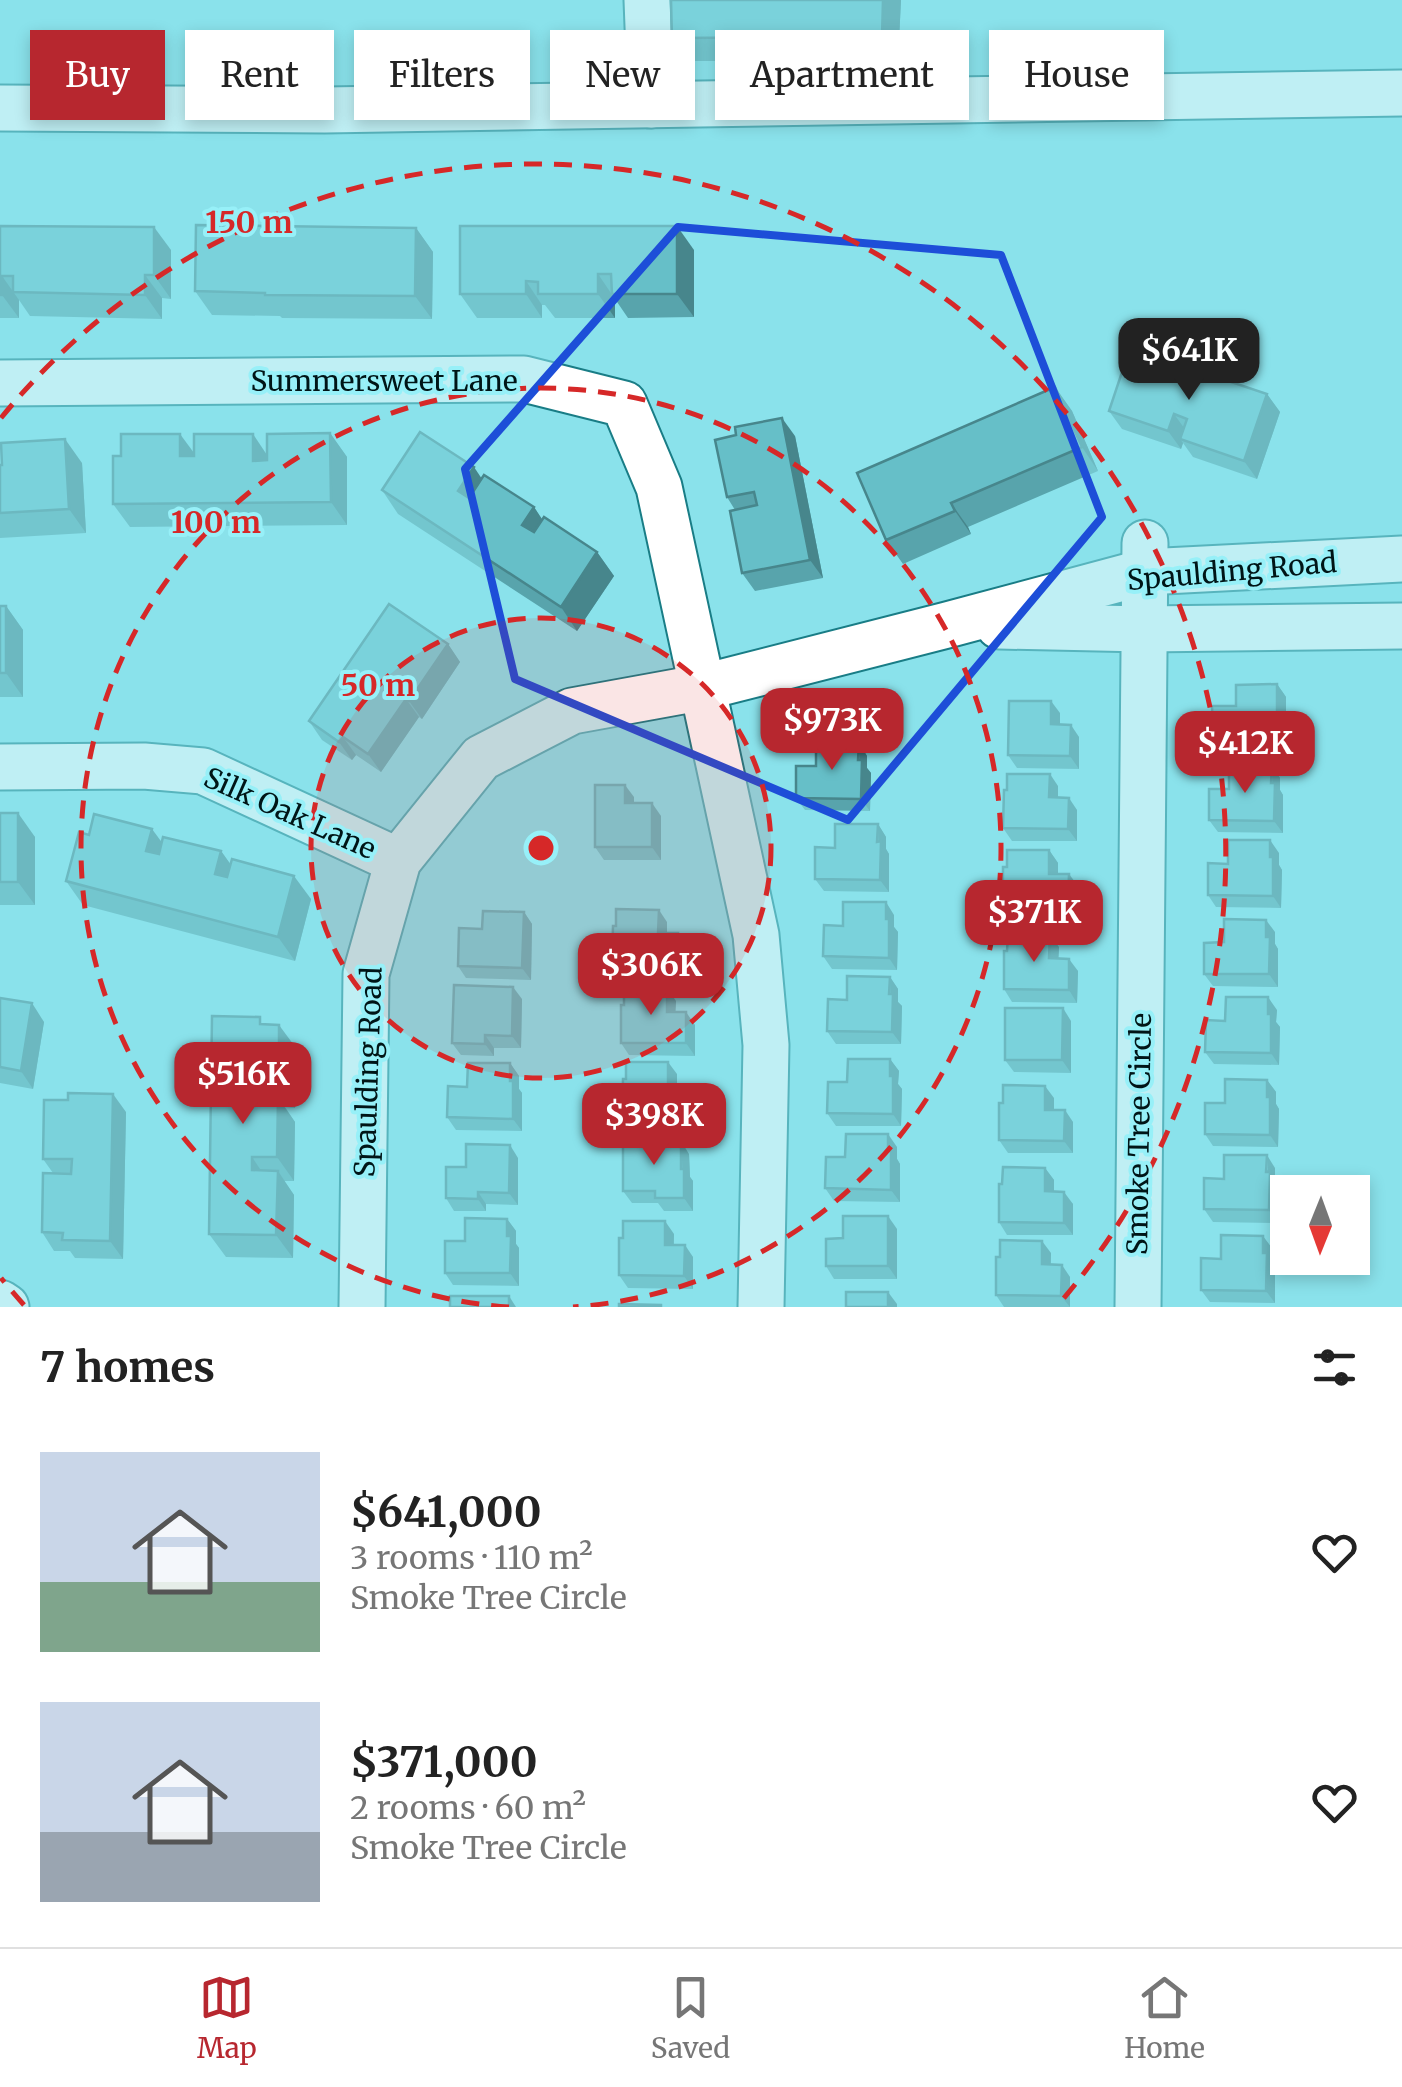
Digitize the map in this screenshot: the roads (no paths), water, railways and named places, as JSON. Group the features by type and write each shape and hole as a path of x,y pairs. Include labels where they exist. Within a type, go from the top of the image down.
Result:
{"street":[{"path":"647,0 648,30"},
{"path":"695,104 1402,93"},
{"path":"0,108 550,107"},
{"name":"Summersweet Lane","path":"0,383 524,379 624,404 659,488 756,935 766,1045 761,1307"},
{"name":"Spaulding Road","path":"362,1307 366,974 398,861 480,758 572,711 704,687 947,625 1145,556 1402,559"},
{"name":"Smoke Tree Circle","path":"1138,1307 1145,556"},
{"name":"Spaulding Road","path":"947,625 1144,629 1402,626"},
{"name":"Silk Oak Lane","path":"0,767 144,766 203,771 398,861"}]}
